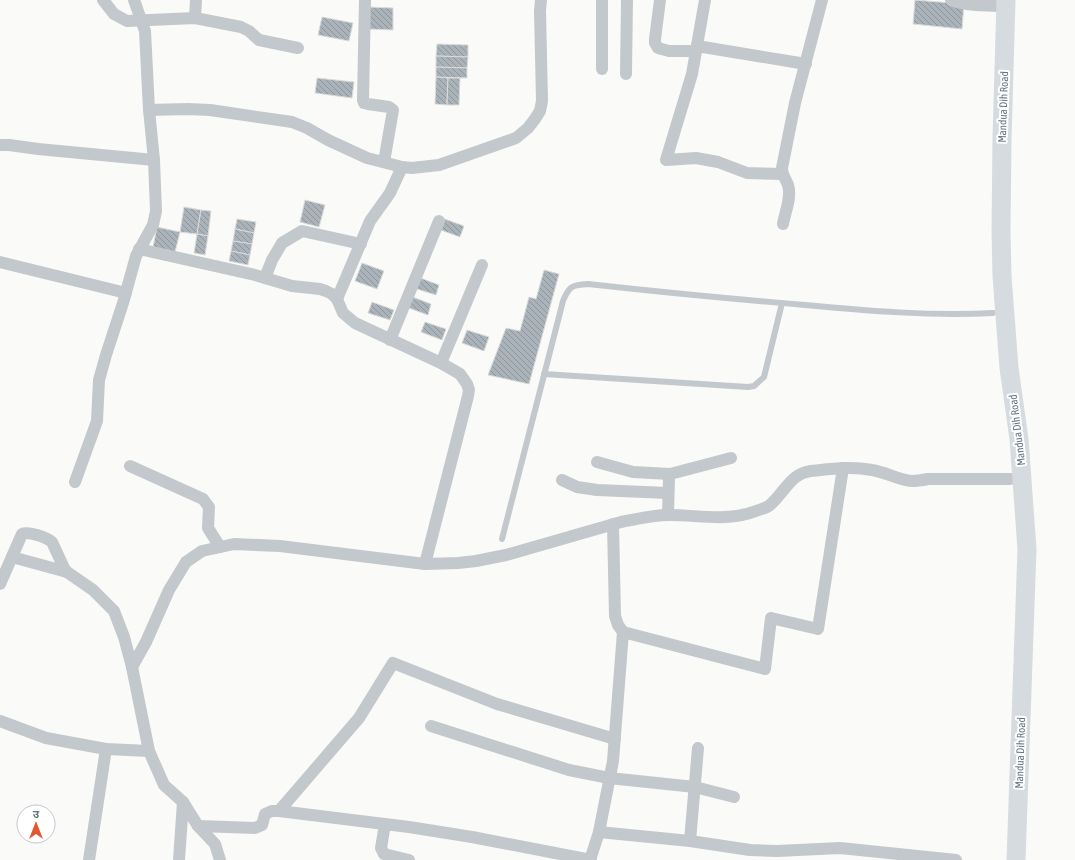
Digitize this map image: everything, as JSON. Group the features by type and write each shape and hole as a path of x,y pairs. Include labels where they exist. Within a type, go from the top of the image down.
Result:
{"main road":[{"name":"Mandua Dih Road","path":"1000,2 991,224 993,313 1004,408 1015,551 1004,860"},
{"name":"Mandua Dih Road","path":"1000,2 1002,276 1009,368 1019,439 1028,549 1016,860"}],"street":[{"path":"103,0 109,9 127,21 195,18 241,27 249,31 259,40 298,48"},
{"path":"75,482 96,421 99,380 106,355 136,256 155,217 156,204 154,160 149,110 146,39 142,21 134,0"},
{"path":"195,18 196,0"},
{"path":"365,0 362,98 364,103 389,107 393,110 384,162"},
{"path":"149,110 210,110 292,122 367,158 412,168 439,165 516,138 528,128 540,111 542,101 540,0"},
{"path":"602,0 602,69"},
{"path":"626,0 626,74"},
{"path":"660,0 655,39 658,48 669,51 696,49 806,64"},
{"path":"705,0 692,74 666,160 696,158 718,162 747,173 782,174"},
{"path":"783,224 790,191 782,174 782,168 795,103 822,0"},
{"path":"951,0 958,3 971,5 1000,2"},
{"path":"0,145 154,160"},
{"path":"337,299 370,221 390,193 402,167"},
{"path":"390,340 439,221"},
{"path":"264,278 282,243 302,231 361,244"},
{"path":"139,249 292,286 320,289 332,294 337,299 341,309 348,318 355,323 441,363 464,378 469,390 425,564"},
{"path":"0,262 126,293"},
{"path":"441,363 482,265"},
{"path":"597,462 633,472 670,474 731,458"},
{"path":"130,466 203,499 209,507 208,528 220,547"},
{"path":"623,632 765,669 770,618 818,629 843,468"},
{"path":"132,668 146,642 169,590 186,562 202,551 220,547 234,544 280,546 425,564 464,563 506,555 638,518 668,515 722,518 754,512 769,506 802,472 843,468 871,469 914,481 928,479 1010,479"},
{"path":"668,515 670,474"},
{"path":"562,480 577,487 597,490 668,493"},
{"path":"198,826 255,828 262,825 266,814 272,811 279,811 385,824 472,837 590,860 598,832 613,761 623,632 618,625 615,616 613,524"},
{"path":"0,584 22,534 25,533 49,539 67,572"},
{"path":"12,557 67,572 93,590 114,611 124,637 132,668 149,751 164,785 183,802 198,826 215,844 220,860"},
{"path":"279,811 359,718 393,663 497,704 615,739"},
{"path":"0,721 46,738 106,749 149,751"},
{"path":"431,726 569,770 609,778 695,787 734,797"},
{"path":"690,841 698,748"},
{"path":"89,860 106,749"},
{"path":"179,860 183,802"},
{"path":"385,824 381,848 384,854 409,860"},
{"path":"598,832 690,841 750,850 778,851 840,848 956,860"}],"lane":[{"path":"502,538 563,301 571,287 588,284 876,311 963,314 993,313"},
{"path":"544,374 748,387 754,386 764,377 782,303"}],"building":[{"path":"915,0 964,4 962,29 913,24"},
{"path":"369,7 393,8 393,30 368,29"},
{"path":"322,17 353,23 349,41 318,35"},
{"path":"437,44 468,45 468,57 436,56"},
{"path":"436,56 468,57 467,68 436,67"},
{"path":"436,67 467,68 467,78 436,77"},
{"path":"436,77 448,78 447,105 435,104"},
{"path":"317,78 354,82 352,98 315,93"},
{"path":"448,78 460,78 459,105 447,105"},
{"path":"305,200 325,205 319,227 300,222"},
{"path":"184,207 201,210 197,234 180,232"},
{"path":"201,210 211,211 208,236 197,234"},
{"path":"442,218 464,226 460,237 438,229"},
{"path":"237,219 256,222 254,233 235,229"},
{"path":"157,227 180,232 175,252 153,247"},
{"path":"235,229 254,233 252,244 233,241"},
{"path":"197,234 208,236 205,255 194,253"},
{"path":"233,241 252,244 250,255 231,251"},
{"path":"231,251 250,255 248,265 229,261"},
{"path":"362,263 384,271 377,289 355,281"},
{"path":"544,270 559,274 529,384 488,375 506,328 520,331 529,297 536,299"},
{"path":"418,277 439,285 436,295 414,288"},
{"path":"410,296 431,304 428,315 406,307"},
{"path":"372,302 394,310 390,320 368,313"},
{"path":"425,322 446,329 442,340 421,332"},
{"path":"467,330 489,337 484,351 462,343"}]}
